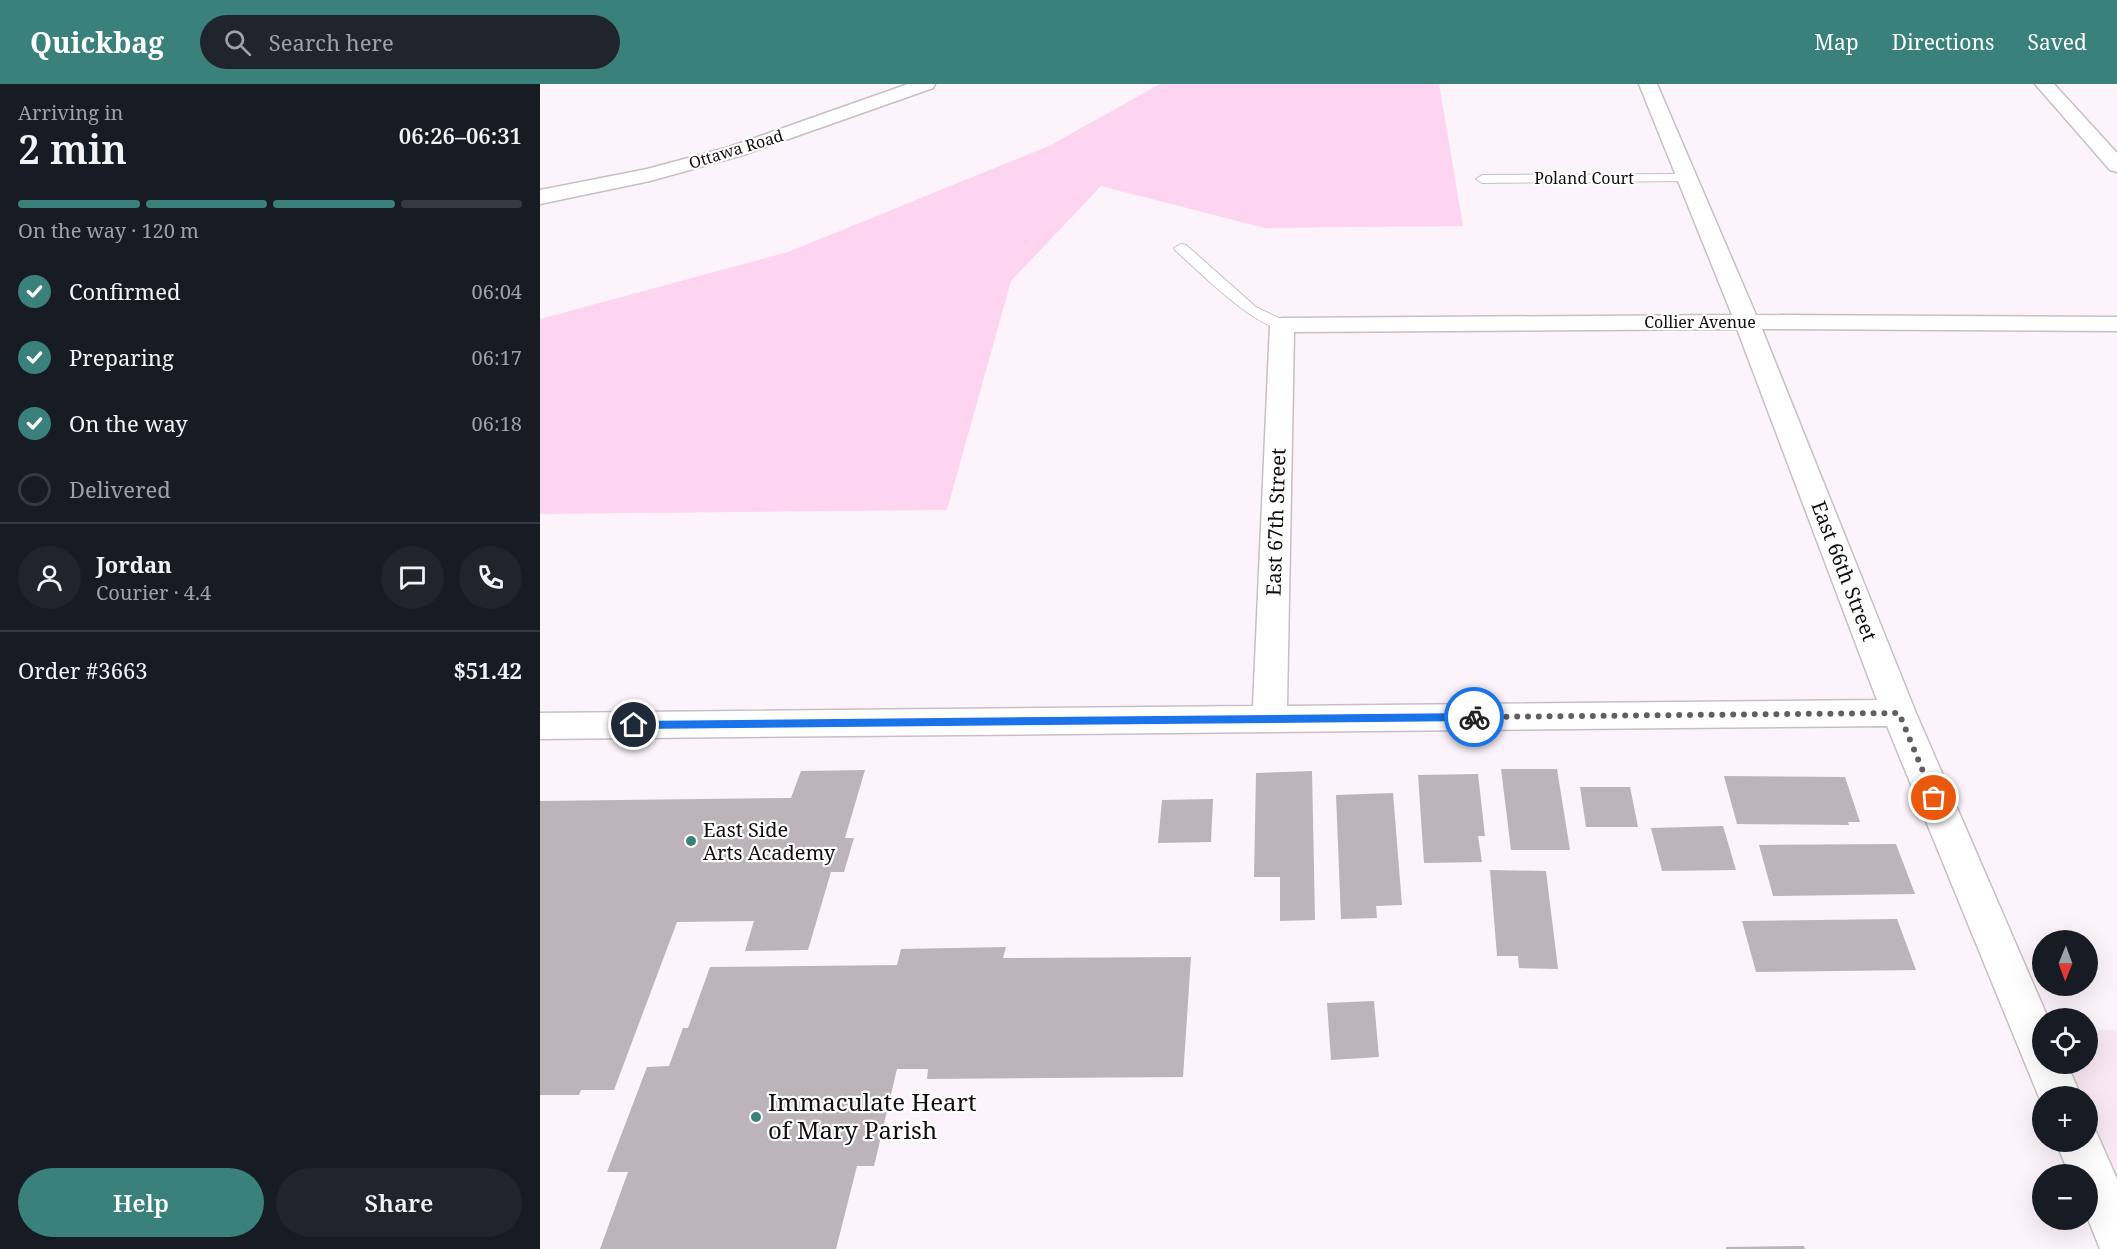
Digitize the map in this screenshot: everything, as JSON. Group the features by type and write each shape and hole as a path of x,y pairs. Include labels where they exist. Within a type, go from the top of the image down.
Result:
{"street":[{"name":"Ottawa Road","path":"540,196 650,175 736,151 926,84"},
{"name":"East 66th Street","path":"1648,84 1747,322 1899,713 2032,1031"},
{"path":"2044,84 2117,166"},
{"name":"Collier Avenue","path":"1282,325 1747,322 2117,324"},
{"name":"East 67th Street","path":"1270,718 1282,325"},
{"path":"540,726 1899,713"},
{"path":"2083,1152 2117,1233"}],"lane":[{"name":"Poland Court","path":"1482,179 1686,178"},
{"path":"1181,248 1251,309 1282,325"}],"shaded area":[{"path":"1160,84 1439,84 1463,226 1265,228 1101,186 1011,281 947,510 540,514 540,319 788,252 1049,146"},
{"path":"2098,1030 2117,1030 2117,1233 2098,1189 2098,1164 2087,1164 2082,1152 2098,1152 2098,1086 2056,1086 2050,1074 2098,1074"}],"building":[{"path":"1501,769 1557,769 1570,850 1511,850"},
{"path":"865,770 845,838 854,838 844,872 831,872 808,950 745,951 754,921 677,922 614,1090 581,1090 579,1095 540,1095 540,801 791,798 801,771"},
{"path":"1312,771 1315,920 1280,921 1280,877 1254,877 1256,773"},
{"path":"1478,774 1485,836 1478,836 1482,862 1424,863 1418,775"},
{"path":"1724,776 1845,777 1860,822 1848,822 1849,825 1737,824"},
{"path":"1580,787 1630,787 1638,827 1586,827"},
{"path":"1393,793 1402,905 1376,906 1377,918 1341,919 1336,795"},
{"path":"1213,799 1211,842 1158,843 1162,800"},
{"path":"1723,826 1736,870 1662,871 1651,828"},
{"path":"1896,844 1915,894 1773,896 1759,845"},
{"path":"1490,870 1546,871 1558,969 1519,968 1518,956 1497,956"},
{"path":"1897,919 1916,970 1756,972 1742,921"},
{"path":"1006,947 1003,958 1191,957 1183,1077 927,1079 928,1069 897,1069 874,1166 857,1166 836,1249 600,1249 628,1172 607,1172 647,1067 669,1066 683,1028 688,1028 710,967 897,965 901,949"},
{"path":"1374,1001 1379,1057 1331,1060 1327,1003"},
{"path":"1804,1246 1805,1249 1726,1249 1726,1247"}],"way so far":[{"path":"1474,717 1899,713 1934,798"}],"place":[{"name":"East Side Arts Academy","path":"691,841"},
{"name":"Immaculate Heart of Mary Parish","path":"756,1117"}],"route":[{"path":"634,725 1474,717"}]}
